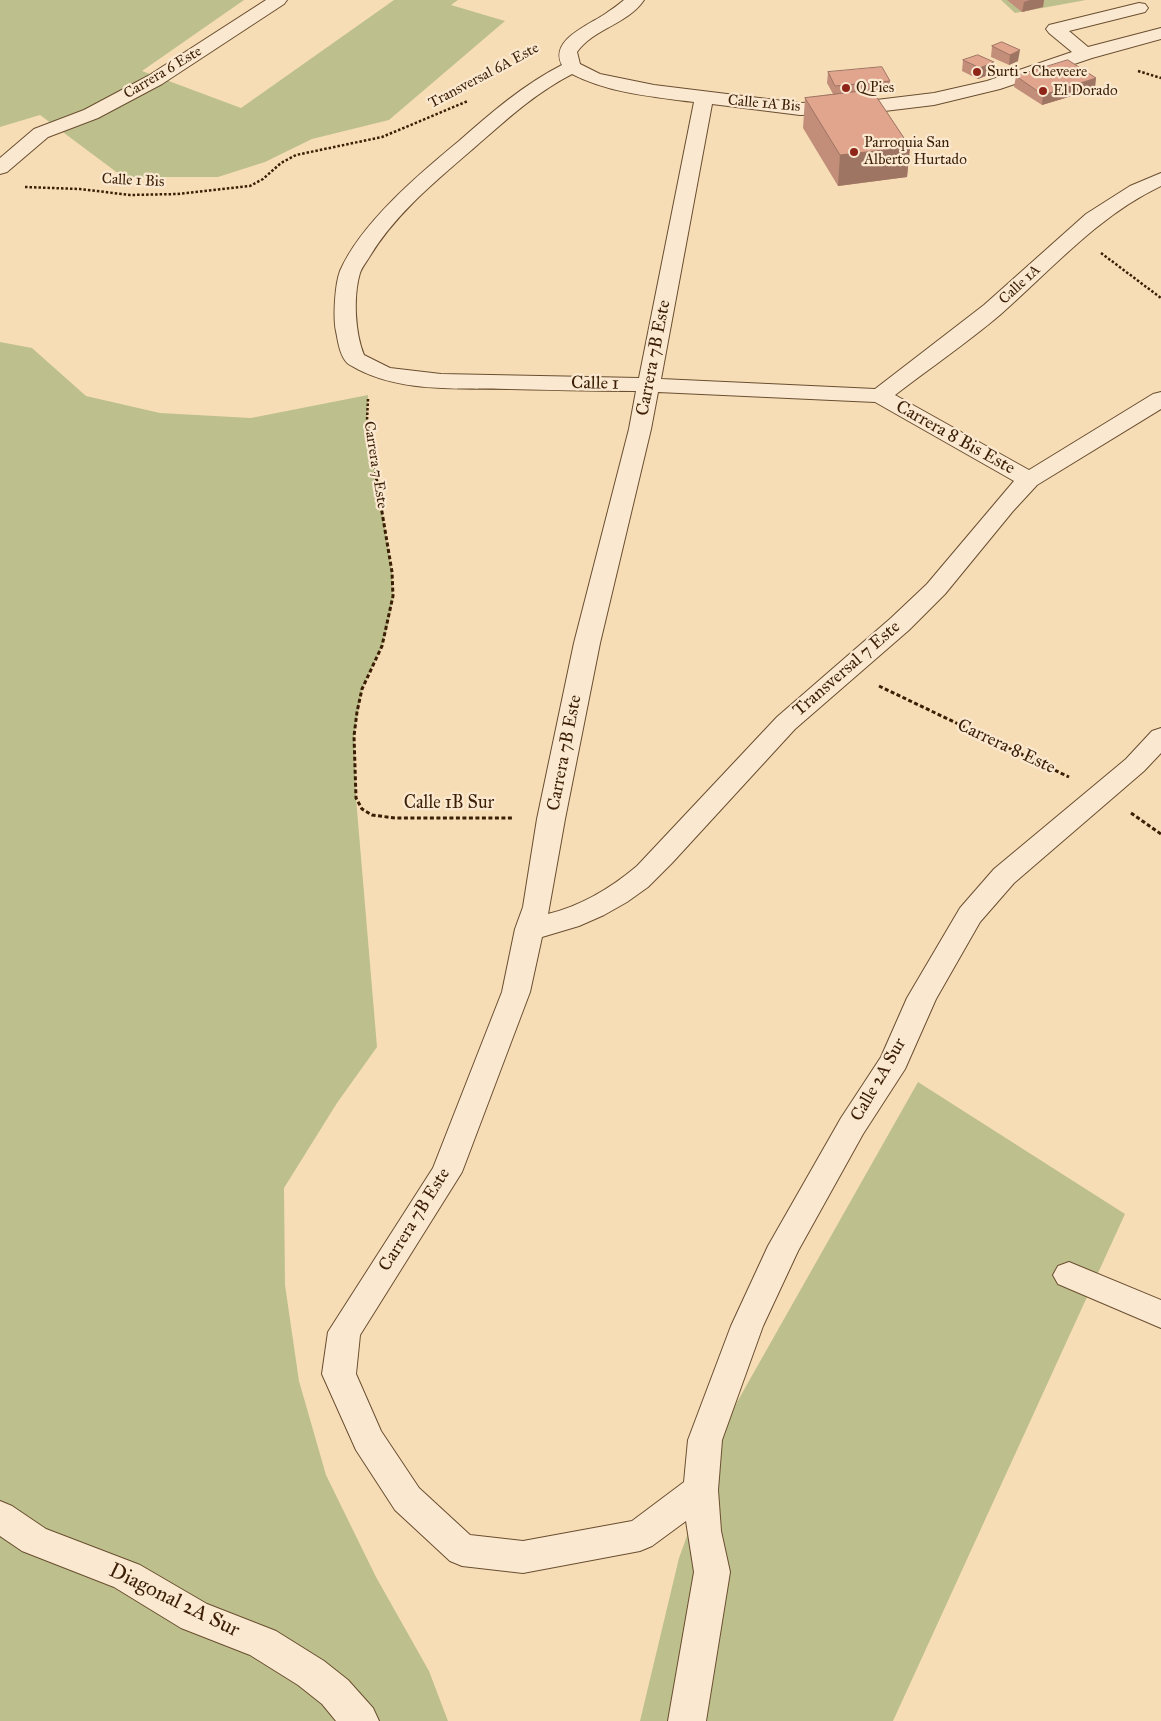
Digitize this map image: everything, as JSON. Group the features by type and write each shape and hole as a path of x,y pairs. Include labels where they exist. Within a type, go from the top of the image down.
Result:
{"street":[{"name":"Carrera 6 Este","path":"0,168 41,134 91,114 155,80 278,0"},
{"path":"370,368 355,359 350,347 346,327 346,302 350,272 369,241 398,206 442,165 520,99 544,82 572,67 568,59 568,52 576,40 635,0"},
{"path":"1085,54 1055,29 1134,4 1161,22"},
{"name":"Calle 1A Bis","path":"572,67 608,82 704,98 800,109 843,108 902,104 934,99 992,85 1085,54 1161,33"},
{"name":"Carrera 7B Este","path":"701,1490 640,1535 522,1557 462,1550 407,1499 368,1440 339,1374 344,1332 446,1172 516,992 529,930 537,907 551,819 587,643 640,429 704,98"},
{"name":"Calle 1A","path":"880,396 992,310 1074,234 1114,203 1161,178"},
{"name":"Calle 1","path":"370,368 385,374 441,381 649,385 880,396"},
{"name":"Carrera 8 Bis Este","path":"880,396 1029,480"},
{"name":"Transversal 7 Este","path":"529,930 582,914 608,901 649,870 787,722 844,670 907,617 936,589 1012,496 1029,480 1161,399"},
{"name":"Calle 2A Sur","path":"701,1490 705,1440 756,1308 784,1246 852,1126 894,1061 922,998 957,936 970,915 1004,876 1135,764 1161,737"},
{"path":"1069,1275 1161,1314"},
{"path":"687,1721 712,1572 704,1531 701,1490"},
{"name":"Diagonal 2A Sur","path":"0,1517 34,1540 127,1576 194,1616 263,1643 335,1692 360,1721"}],"path":[{"name":"Transversal 6A Este","path":"263,179 280,163 296,155 382,137 469,100"},
{"name":"Calle 1 Bis","path":"22,187 80,189 130,195 177,194 250,186 263,179"},
{"path":"1074,234 1161,298"},
{"name":"Carrera 7 Este","path":"356,798 354,736 357,712 362,689 382,646 390,621 394,596 392,572 367,420 370,368"},
{"name":"Carrera 8 Este","path":"844,670 1101,792 1161,834"},
{"name":"Calle 1B Sur","path":"356,798 362,809 372,815 387,817 551,819"}],"green space":[{"path":"0,0 244,0 142,71 241,108 394,0 458,0 451,5 505,21 389,120 312,139 265,162 218,177 123,177 40,115 0,127"},
{"path":"1001,0 1086,0 1015,13"},
{"path":"0,342 32,348 86,396 160,413 251,418 368,395 367,420 392,572 393,596 382,646 362,689 354,736 356,798 377,1047 337,1103 284,1188 285,1285 299,1381 326,1475 376,1577 429,1671 448,1721 0,1721"},
{"path":"918,1082 1125,1214 893,1721 640,1721 679,1558 732,1411"}],"building":[{"path":"1002,42 1020,50 1010,55 992,46"},
{"path":"978,55 994,62 980,68 963,60"},
{"path":"1068,60 1096,78 1043,95 1016,76"},
{"path":"882,67 890,81 835,86 828,72"},
{"path":"872,90 910,147 840,155 805,98"}],"place":[{"name":"Surti - Cheveere","path":"977,72"},
{"name":"Q Pies","path":"846,88"},
{"name":"El Dorado","path":"1043,91"},
{"name":"Parroquia San Alberto Hurtado","path":"854,152"}]}
